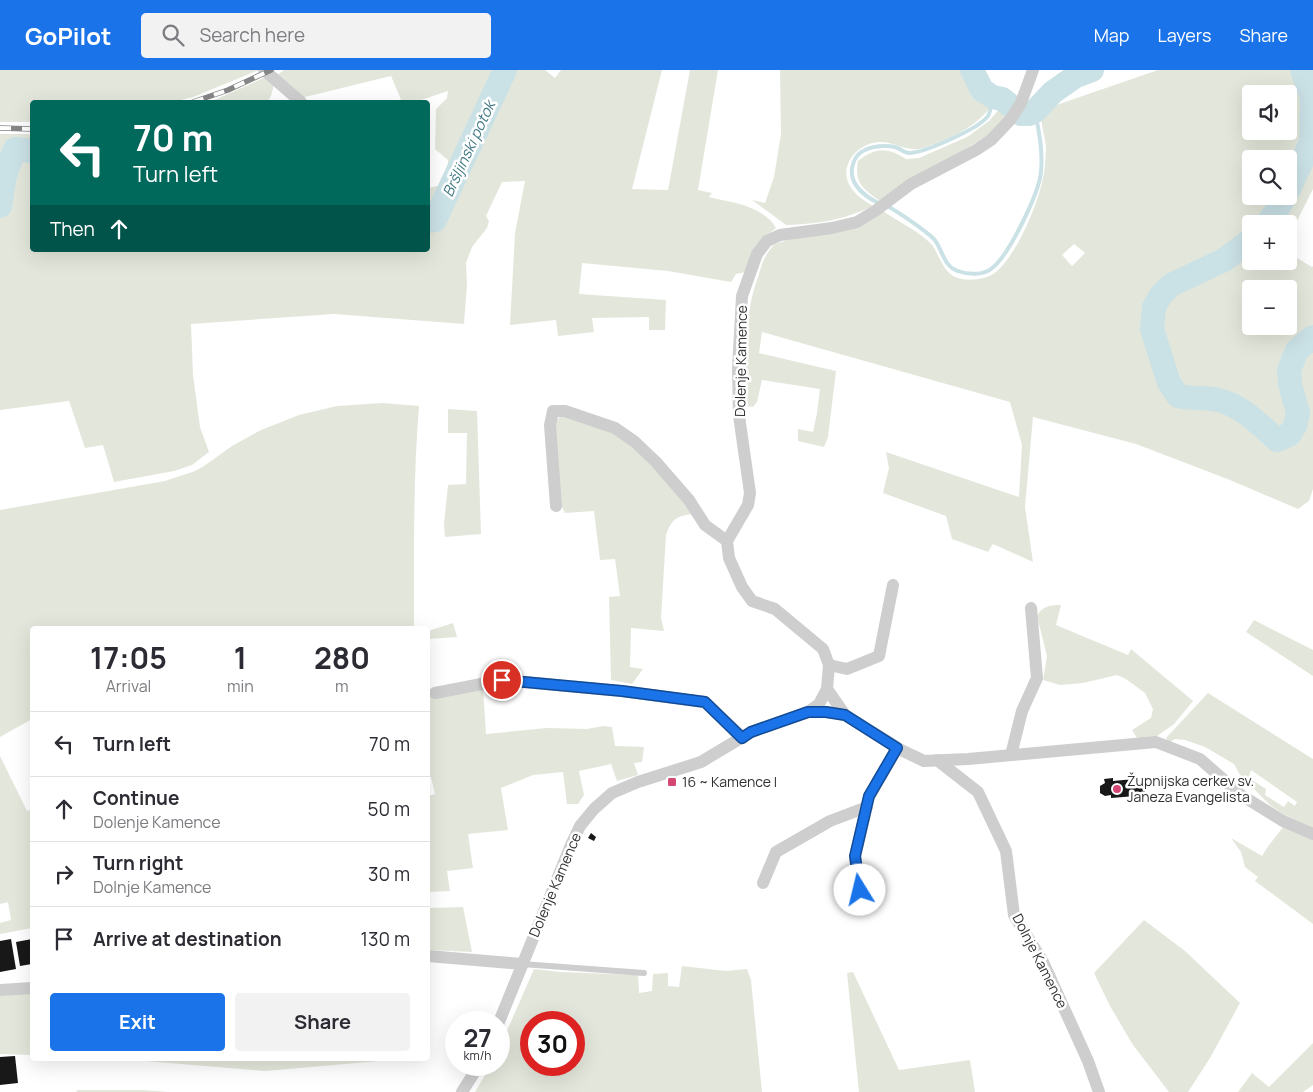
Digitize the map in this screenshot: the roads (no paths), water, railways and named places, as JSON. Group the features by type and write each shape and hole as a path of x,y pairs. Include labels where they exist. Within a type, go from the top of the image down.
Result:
{"street":[{"path":"264,70 298,100"},
{"name":"Dolenje Kamence","path":"727,541 748,505 750,493 739,416 738,369 742,296 756,254 767,242 780,235 832,228 857,222 911,184 976,150 991,140 1010,120 1021,103 1032,70"},
{"path":"556,506 550,424 553,411 565,411 615,428 636,442 656,462 689,500 706,525 727,541 729,558 742,587 752,601 775,609 823,649 829,666 827,689 845,715 897,748 924,761 1156,742 1200,759 1240,795 1283,820 1313,834"},
{"path":"829,666 847,669 879,656 893,586"},
{"path":"1012,755 1022,711 1037,678 1032,608"},
{"path":"435,693 502,680 622,691 705,702 742,738"},
{"name":"Dolenje Kamence","path":"503,1011 571,845 580,826 594,809 612,793 638,782 702,762 751,732 808,712 819,704 827,689"},
{"path":"808,712 845,715"},
{"path":"863,907 855,856 869,796 897,748"},
{"name":"Dolnje Kamence","path":"937,760 978,792 1006,851 1014,915 1043,962 1088,1062 1099,1092"},
{"path":"763,883 776,852 830,821 867,808"},
{"path":"430,956 522,964"},
{"path":"0,990 30,988"},
{"path":"462,1092 472,1076"}],"lane":[{"path":"522,964 644,973"}],"waterway":[{"name":"Bršljinski potok","path":"430,221 435,220 505,70"},
{"name":"Bršljinski potok","path":"972,70 982,90 993,97 1002,99 1021,114 1029,114 1035,111 1053,92 1076,76 1092,70"},
{"name":"Bršljinski potok","path":"1297,172 1311,142 1312,98 1302,70"},
{"path":"880,204 863,193 852,177 854,162 859,154 880,146 895,147 909,153 927,149 963,133 983,121 989,114 993,97"},
{"path":"887,206 911,221 934,239 946,262 953,269 971,274 991,269 1006,251 1022,224 1039,182 1041,157 1035,111"},
{"name":"Bršljinski potok","path":"0,206 5,175 15,149 30,151"},
{"name":"Bršljinski potok","path":"1274,215 1280,205"},
{"name":"Bršljinski potok","path":"1242,247 1224,260 1171,285 1161,295 1154,307 1152,329 1169,383 1178,396 1213,399 1235,406 1250,416 1277,440 1290,434 1295,426 1298,413 1290,384 1289,370 1297,350 1313,337"}],"railway":[{"path":"199,100 228,90 271,70"},
{"path":"0,128 30,129"}],"place":[{"name":"16 ~ Kamence I","path":"672,782"},
{"name":"Župnijska cerkev sv. Janeza Evangelista","path":"1117,789"}]}
